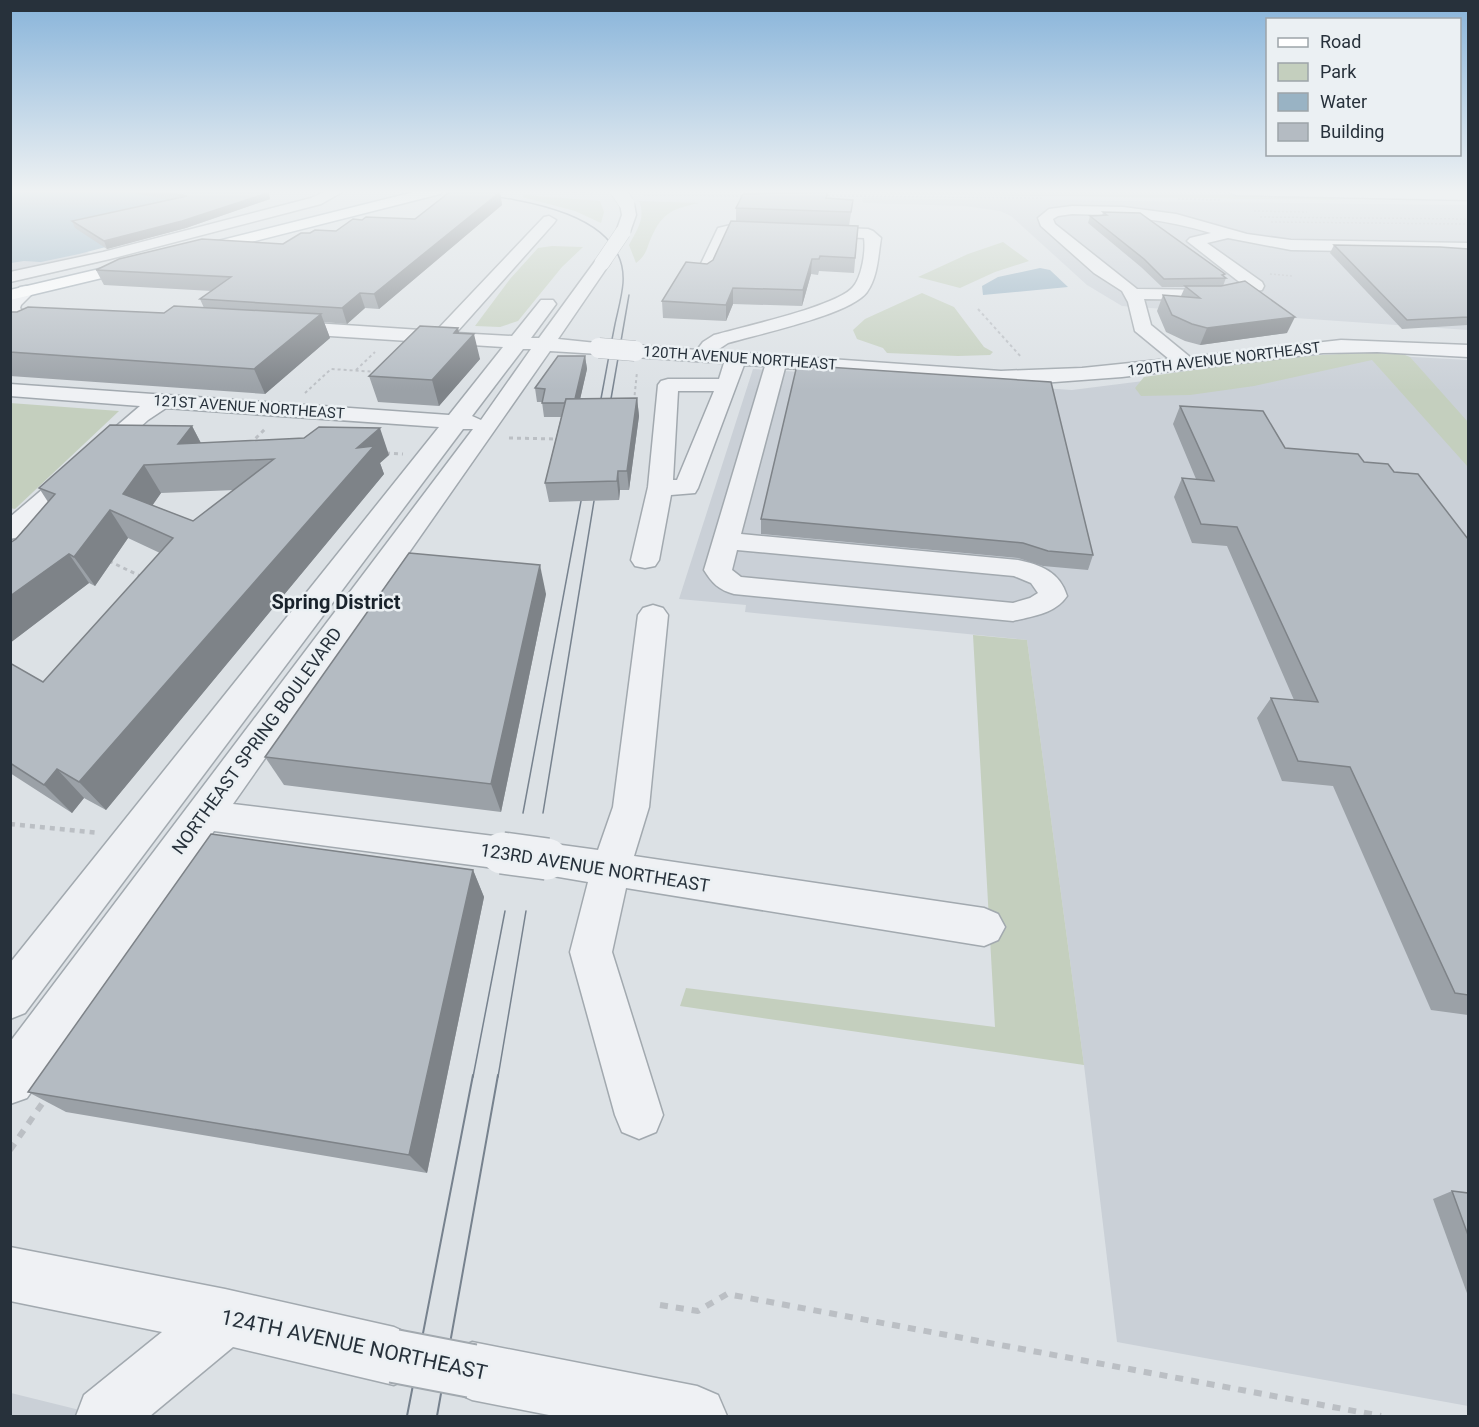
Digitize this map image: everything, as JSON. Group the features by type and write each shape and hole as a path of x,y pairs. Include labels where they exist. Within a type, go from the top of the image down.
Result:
{"main road":[{"path":"23,292 40,285 145,258"},
{"path":"23,292 157,261"}],"street":[{"path":"47,258 56,267"},
{"path":"10,277 89,258"},
{"path":"440,338 515,258"},
{"name":"NORTHEAST SPRING BOULEVARD","path":"10,1081 545,345 604,258"},
{"path":"705,272 711,258"},
{"path":"703,355 710,346 721,339 769,319 840,303 859,292 866,279 870,258"},
{"path":"1084,258 1128,288 1133,294 1142,327 1186,363"},
{"path":"1133,294 1215,295 1256,286 1218,258"},
{"name":"NORTHEAST SPRING BOULEVARD","path":"10,998 484,428 518,343 558,291"},
{"path":"23,292 12,303 11,309 15,317 39,318"},
{"name":"120TH AVENUE NORTHEAST","path":"262,326 598,348 637,358 703,355 1041,378 1324,347 1383,346 1468,351"},
{"path":"660,487 686,488 736,357"},
{"path":"727,541 1018,568 1038,575 1050,585 1053,596 1040,605 1013,612 734,585 723,578 718,570 777,360"},
{"path":"645,560 660,487 668,385 726,385"},
{"name":"121ST AVENUE NORTHEAST","path":"10,390 484,428"},
{"path":"12,528 140,415 162,401"},
{"path":"639,1115 591,952 610,870 631,807 653,615"},
{"name":"123RD AVENUE NORTHEAST","path":"204,815 547,859 984,927"},
{"name":"124TH AVENUE NORTHEAST","path":"10,1274 225,1317 394,1356 697,1416"},
{"path":"105,1416 225,1317"}],"path":[{"path":"978,309 1041,378"},
{"path":"355,371 375,352"},
{"path":"633,406 637,358"},
{"path":"298,399 331,369 379,372"},
{"path":"244,450 272,423"},
{"path":"484,428 564,439"},
{"path":"379,453 409,454"},
{"path":"105,559 147,580"},
{"path":"10,824 85,833 97,839"},
{"path":"660,1305 699,1311 727,1294 1381,1416"}],"shaded area":[{"path":"10,258 94,258 100,263 11,283"},
{"path":"1057,258 1468,258 1468,330 1122,306 1087,285"},
{"path":"1358,354 1468,360 1468,1406 1117,1342 1084,1065 1027,640 745,612 746,605 679,599 753,369 1072,390"},
{"path":"11,1393 104,1416 11,1416"}],"green space":[{"path":"529,258 572,258 518,321 500,327 475,326 510,279"},
{"path":"634,258 642,258 641,259 636,263"},
{"path":"960,258 1024,258 1029,261 995,272 960,288 918,277"},
{"path":"922,293 954,307 984,347 993,352 990,355 958,356 887,353 883,348 857,339 853,330 865,319"},
{"path":"1400,353 1410,357 1468,422 1468,467 1372,360 1254,386 1190,395 1141,396 1135,388 1144,377 1239,364 1335,354"},
{"path":"10,403 119,411 15,509 10,508"},
{"path":"973,635 1027,640 1084,1065 680,1006 686,988 995,1027"}],"water":[{"path":"11,258 62,258 41,262 11,263"},
{"path":"1040,268 1050,270 1068,287 983,295 982,286 998,277"}],"building":[{"path":"419,258 374,294 360,293 342,308 200,299 231,277 96,270 119,259"},
{"path":"714,258 819,258 812,259 803,290 733,288 726,305 662,301 686,262 707,264"},
{"path":"1142,258 1202,258 1225,274 1222,275 1226,278 1164,279"},
{"path":"1346,258 1468,258 1468,317 1407,320"},
{"path":"1245,281 1295,317 1207,328 1172,315 1163,295 1200,298 1185,286 1221,286"},
{"path":"174,306 321,314 254,369 10,352 10,312 17,312 28,307 164,313"},
{"path":"420,326 458,328 454,333 474,334 432,380 369,376"},
{"path":"558,356 585,356 575,399 566,399 565,403 542,403 545,389 535,388"},
{"path":"797,365 1051,382 1093,555 1048,551 1023,543 761,519"},
{"path":"637,398 627,471 618,471 617,481 545,483 566,399"},
{"path":"1180,406 1263,411 1285,448 1358,454 1364,462 1388,464 1394,472 1418,474 1468,539 1468,995 1455,993 1350,767 1298,761 1271,698 1318,702 1237,527 1201,524 1182,478 1214,481"},
{"path":"110,425 192,426 178,444 304,438 319,427 380,428 357,448 374,446 79,782 57,769 44,785 10,763 10,663 43,682 173,538 110,510 74,557 69,554 10,596 10,543 55,494 39,488","holes":["274,459 193,521 123,494 144,465"]},
{"path":"409,553 540,565 491,784 265,757"},
{"path":"211,834 473,870 409,1155 28,1092"},
{"path":"1452,1191 1468,1193 1468,1235"}],"tram line":[{"path":"598,414 623,283 619,258"},
{"path":"608,416 629,295"},
{"path":"523,813 581,501"},
{"path":"543,813 594,501"},
{"path":"473,1077 505,911"},
{"path":"498,1077 526,911"},
{"path":"407,1416 473,1075"},
{"path":"437,1416 498,1075"}],"district":[{"name":"Spring District","path":"336,602"}]}
